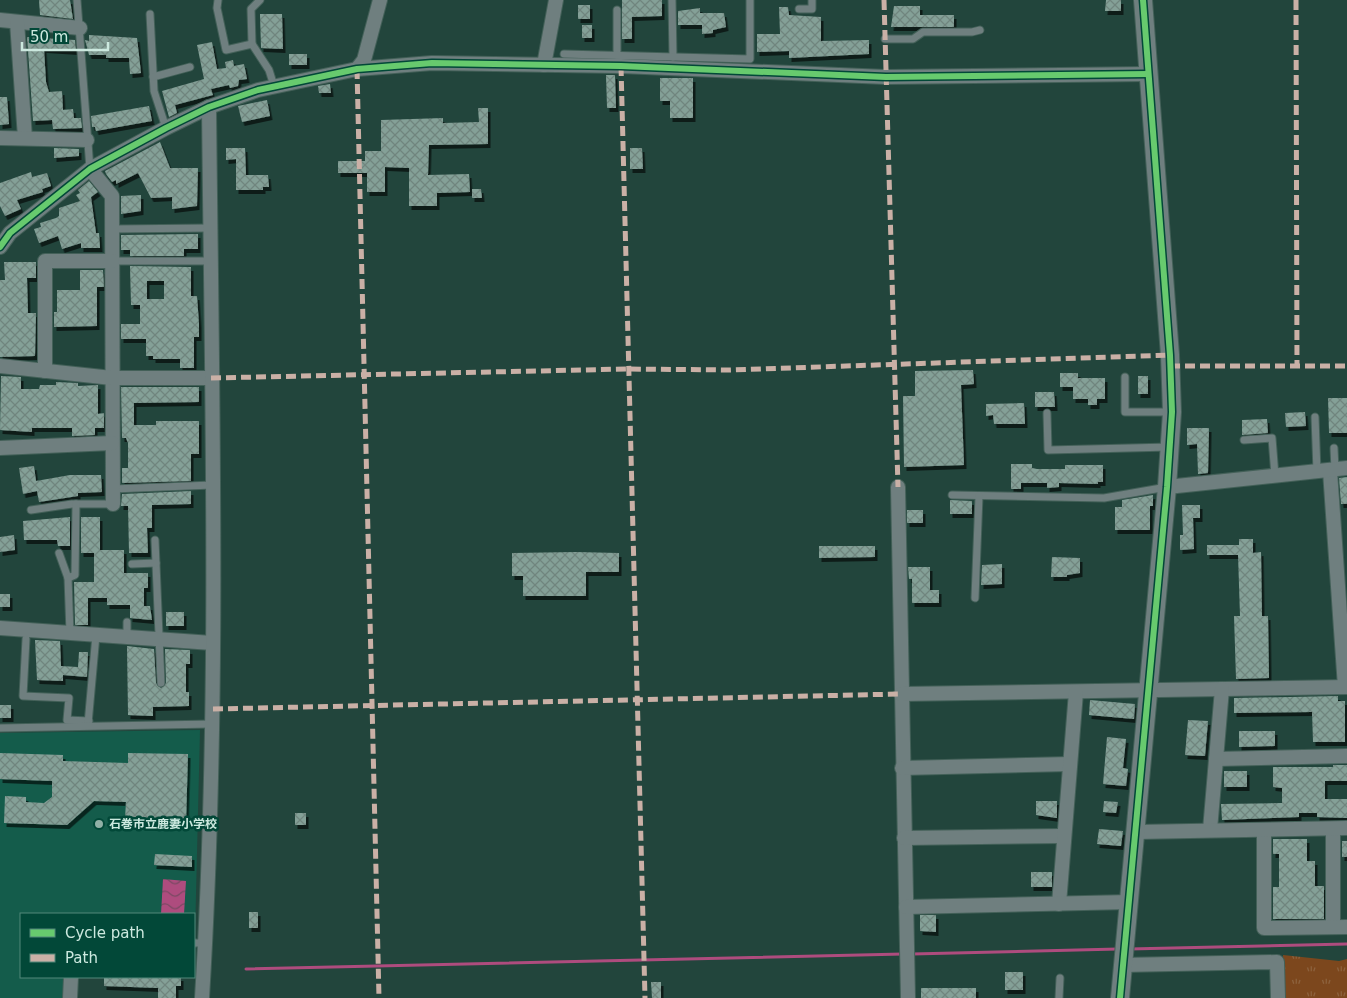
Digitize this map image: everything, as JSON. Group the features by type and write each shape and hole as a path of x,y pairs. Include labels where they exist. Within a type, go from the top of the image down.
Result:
{"street":[{"path":"357,69 364,60 380,0"},
{"path":"544,65 556,0"},
{"path":"1120,998 1149,690 1172,412 1170,355 1143,0"},
{"path":"0,20 80,28"},
{"path":"16,22 25,138"},
{"path":"0,247 10,233 90,169 166,128 209,107 274,86 357,69 432,63 886,77 1148,74"},
{"path":"202,998 199,943 212,724 209,107"},
{"path":"0,138 87,140"},
{"path":"90,169 112,196 113,504"},
{"path":"46,371 45,261 112,261"},
{"path":"0,366 112,378 211,378"},
{"path":"0,448 112,443"},
{"path":"901,694 1346,687 1342,578 1332,470 1167,487"},
{"path":"898,487 908,998"},
{"path":"0,628 212,643"},
{"path":"1210,830 1222,689"},
{"path":"1059,904 1076,692"},
{"path":"1216,759 1347,756"},
{"path":"902,768 1070,764"},
{"path":"1136,832 1347,828"},
{"path":"1264,830 1264,928 1340,927 1333,829"},
{"path":"904,838 1064,836"},
{"path":"906,908 1130,902"},
{"path":"1124,955 1277,962 1278,998"},
{"path":"70,998 71,978"}],"lane":[{"path":"77,0 90,169"},
{"path":"218,0 217,8 226,50 252,44"},
{"path":"260,0 251,9 252,44 269,70 274,86"},
{"path":"672,0 673,57"},
{"path":"564,54 750,59 750,0"},
{"path":"799,9 812,9 812,0"},
{"path":"617,10 617,55"},
{"path":"150,14 154,91 166,128"},
{"path":"885,38 913,39 923,32 972,32 980,30"},
{"path":"154,77 190,66"},
{"path":"112,229 210,228"},
{"path":"112,261 210,261"},
{"path":"1125,377 1125,412 1172,412"},
{"path":"1047,414 1048,450 1170,447"},
{"path":"1315,418 1332,470"},
{"path":"1244,440 1272,438 1274,476"},
{"path":"1332,470 1334,448"},
{"path":"112,488 212,485"},
{"path":"952,495 1104,498 1167,487"},
{"path":"975,598 979,496"},
{"path":"68,578 75,575 76,504"},
{"path":"31,510 76,504 113,504"},
{"path":"155,540 161,683"},
{"path":"59,553 68,578 70,633"},
{"path":"132,564 156,564"},
{"path":"127,622 127,637"},
{"path":"88,724 96,636"},
{"path":"26,639 22,696 69,698 67,720 88,724"},
{"path":"0,728 88,724 212,724"},
{"path":"1059,998 1060,978"}],"shaded area":[{"name":"石巻市立鹿妻小学校","path":"200,730 195,936 195,913 20,913 20,978 66,978 65,998 0,998 0,733"}],"green space":[{"path":"1283,955 1339,961 1347,959 1347,998 1284,998"}],"water":[{"path":"163,879 186,881 184,913 161,913"}],"building":[{"path":"39,0 70,0 73,19 40,15"},
{"path":"622,0 662,0 662,16 632,17 632,39 622,39"},
{"path":"1106,0 1121,0 1121,11 1105,11"},
{"path":"578,5 590,5 590,19 578,19"},
{"path":"894,6 920,6 920,15 954,15 954,27 891,27"},
{"path":"779,7 788,7 789,15 821,17 821,41 869,40 869,54 789,58 789,51 757,52 757,34 780,34"},
{"path":"700,8 700,13 724,13 726,27 713,30 713,33 702,34 702,25 678,25 678,11"},
{"path":"260,14 282,14 283,49 261,48"},
{"path":"582,25 592,25 592,38 582,38"},
{"path":"89,35 137,38 141,73 130,74 129,58 106,58 106,55 89,55 85,40 89,41"},
{"path":"27,37 75,40 76,51 44,49 46,82 49,92 62,91 63,110 73,109 74,118 81,118 82,128 53,129 52,120 33,121"},
{"path":"212,42 217,69 226,68 225,62 233,60 234,66 244,64 247,79 239,80 238,86 230,88 229,85 211,89 213,95 175,105 177,113 169,117 162,91 204,79 197,45"},
{"path":"289,54 307,54 307,65 289,65"},
{"path":"606,75 615,75 616,108 607,108"},
{"path":"660,78 693,78 693,118 670,118 670,101 660,101"},
{"path":"330,84 331,93 319,93 318,86"},
{"path":"0,97 7,97 9,124 0,125"},
{"path":"267,100 270,116 242,122 238,106"},
{"path":"149,106 152,121 96,131 95,127 92,127 91,116"},
{"path":"478,108 488,108 488,144 429,145 428,175 469,174 470,192 437,193 437,206 409,206 409,168 385,167 385,192 367,192 367,173 338,173 338,161 365,161 365,151 381,151 381,120 443,118 443,123 479,122"},
{"path":"160,142 170,168 198,168 197,206 172,209 172,197 151,198 138,173 116,184 116,180 112,182 106,174 105,171"},
{"path":"54,148 79,149 79,156 54,158"},
{"path":"226,148 245,148 246,175 268,175 269,187 263,187 263,190 236,190 236,159 226,160"},
{"path":"630,148 642,148 643,169 630,169"},
{"path":"31,172 32,177 47,173 51,186 42,189 43,192 17,200 21,209 5,216 0,206 0,183"},
{"path":"89,181 98,192 91,197 96,233 99,233 100,248 81,248 81,243 62,249 58,236 39,243 34,229 41,227 40,223 59,216 59,208 80,201 76,195 80,193 78,190"},
{"path":"472,189 481,189 482,198 472,198"},
{"path":"141,195 141,211 121,214 121,196"},
{"path":"198,234 198,249 184,249 184,256 130,256 130,250 121,250 121,235"},
{"path":"4,262 36,262 36,278 27,278 28,313 36,313 35,356 0,357 0,280 5,280"},
{"path":"130,266 191,267 191,296 197,296 199,324 199,337 194,337 194,368 180,368 180,359 153,359 153,356 146,356 146,339 121,339 121,324 140,324 140,305 131,305","holes":["147,281 164,281 164,299 147,299"]},
{"path":"80,270 103,270 104,287 97,287 97,326 54,327 54,312 57,312 57,290 80,290"},
{"path":"973,370 974,384 961,385 964,465 904,467 903,396 915,396 915,371"},
{"path":"1060,373 1078,373 1078,378 1105,378 1105,399 1097,399 1097,405 1088,405 1088,399 1073,399 1073,387 1060,387"},
{"path":"1,376 21,377 21,389 39,389 40,385 56,385 56,382 78,383 78,386 98,385 98,414 104,413 104,428 95,428 95,435 72,436 72,428 32,428 32,432 0,430"},
{"path":"1138,376 1148,376 1148,394 1138,394"},
{"path":"121,387 199,387 199,402 134,403 134,425 156,425 156,421 199,421 199,454 191,454 191,481 122,483 122,468 128,468 128,443 126,438 122,438"},
{"path":"1035,392 1054,392 1055,407 1035,407"},
{"path":"1328,398 1347,398 1347,433 1329,433"},
{"path":"1024,403 1025,424 994,424 993,415 986,416 986,404"},
{"path":"1305,412 1306,426 1286,427 1285,413"},
{"path":"1267,419 1268,433 1242,435 1242,420"},
{"path":"1187,428 1209,428 1208,473 1198,474 1197,444 1187,445"},
{"path":"1011,464 1032,464 1032,468 1037,469 1065,469 1065,465 1103,465 1103,482 1098,482 1098,484 1059,483 1059,487 1047,488 1047,483 1021,483 1021,489 1011,489"},
{"path":"34,466 36,481 70,475 101,475 102,492 78,493 78,496 39,502 37,491 23,494 19,468"},
{"path":"1347,477 1347,504 1341,504 1339,478"},
{"path":"191,491 191,504 152,505 152,528 147,528 148,553 129,553 128,506 121,506 122,494"},
{"path":"1153,495 1153,506 1150,506 1150,530 1115,530 1115,507 1122,507 1122,500"},
{"path":"950,500 972,501 972,514 950,514"},
{"path":"1182,505 1200,505 1200,518 1193,518 1194,549 1180,550 1180,535 1183,535"},
{"path":"907,510 923,510 923,523 907,523"},
{"path":"70,517 70,546 58,546 57,540 24,540 23,521"},
{"path":"81,517 100,517 100,550 124,550 124,573 148,573 148,588 144,588 144,606 150,606 152,620 130,618 130,605 107,605 107,598 88,598 88,625 75,625 74,582 94,582 94,553 81,553"},
{"path":"14,535 15,550 0,552 0,537"},
{"path":"1239,539 1253,539 1253,553 1261,552 1262,616 1268,616 1269,678 1236,679 1234,616 1240,616 1238,555 1207,555 1207,545 1239,545"},
{"path":"819,546 875,546 875,557 819,558"},
{"path":"512,553 619,553 619,572 586,572 586,596 523,596 523,576 512,576"},
{"path":"1052,557 1080,558 1080,573 1067,575 1067,577 1051,577"},
{"path":"1002,564 1002,584 981,585 982,565"},
{"path":"908,567 930,567 930,590 939,590 939,603 912,603 912,579 909,579"},
{"path":"0,594 10,594 10,607 0,607"},
{"path":"166,612 184,612 184,626 166,626"},
{"path":"35,640 60,641 61,666 78,667 79,652 88,652 87,677 63,675 63,681 37,680"},
{"path":"127,646 154,649 156,683 161,688 166,683 165,649 190,650 190,664 186,664 186,692 189,692 189,706 153,707 153,716 128,715"},
{"path":"1338,696 1338,701 1345,701 1345,742 1313,742 1312,712 1234,713 1234,698"},
{"path":"1090,700 1135,704 1134,719 1089,715"},
{"path":"0,705 11,705 11,718 0,718"},
{"path":"1188,720 1208,721 1205,756 1185,755"},
{"path":"1239,731 1275,731 1275,746 1239,747"},
{"path":"1107,737 1126,739 1123,768 1128,769 1126,786 1103,784"},
{"path":"0,753 63,755 63,761 128,763 128,753 188,754 186,824 129,822 129,818 125,818 126,802 94,801 67,825 4,823 5,796 26,797 26,802 44,803 52,797 52,781 0,779"},
{"path":"1333,765 1347,765 1347,781 1325,781 1325,799 1347,799 1347,818 1317,817 1317,813 1299,813 1299,817 1222,820 1221,804 1282,803 1282,788 1273,787 1273,767 1333,767"},
{"path":"1224,771 1247,771 1247,787 1224,787"},
{"path":"1036,801 1057,801 1057,818 1036,815"},
{"path":"1104,801 1118,802 1116,813 1103,812"},
{"path":"295,813 306,813 306,825 295,825"},
{"path":"1099,829 1123,831 1121,846 1097,844"},
{"path":"1273,839 1307,839 1307,861 1315,861 1315,886 1324,886 1324,919 1273,919 1273,887 1279,887 1279,854 1273,854"},
{"path":"1342,841 1347,841 1347,857 1342,857"},
{"path":"155,854 192,856 192,867 154,865"},
{"path":"1031,872 1052,872 1052,887 1031,887"},
{"path":"249,912 258,912 258,928 249,928"},
{"path":"920,915 936,915 936,932 920,931"},
{"path":"1005,972 1023,972 1023,990 1005,990"},
{"path":"104,978 181,978 181,986 176,986 176,998 158,998 158,988 104,986"},
{"path":"651,982 661,982 661,998 652,998"},
{"path":"921,988 976,988 976,998 921,998"}],"waterway":[{"path":"1129,949 1347,944"},
{"path":"912,954 1118,949"},
{"path":"246,969 903,954"}],"marked path":[{"path":"884,0 898,487"},
{"path":"1296,0 1297,367"},
{"path":"621,66 645,998"},
{"path":"357,69 379,998"},
{"path":"211,378 628,369 729,370 1170,355"},
{"path":"1170,366 1347,366"},
{"path":"213,709 901,694"}],"cycle path":[{"path":"1120,998 1167,487 1172,412 1170,355 1143,0"},
{"path":"0,247 10,233 90,169 166,128 209,107 258,90 357,69 432,63 621,66 886,77 1148,74"}],"place":[{"name":"石巻市立鹿妻小学校","path":"99,824"}]}
